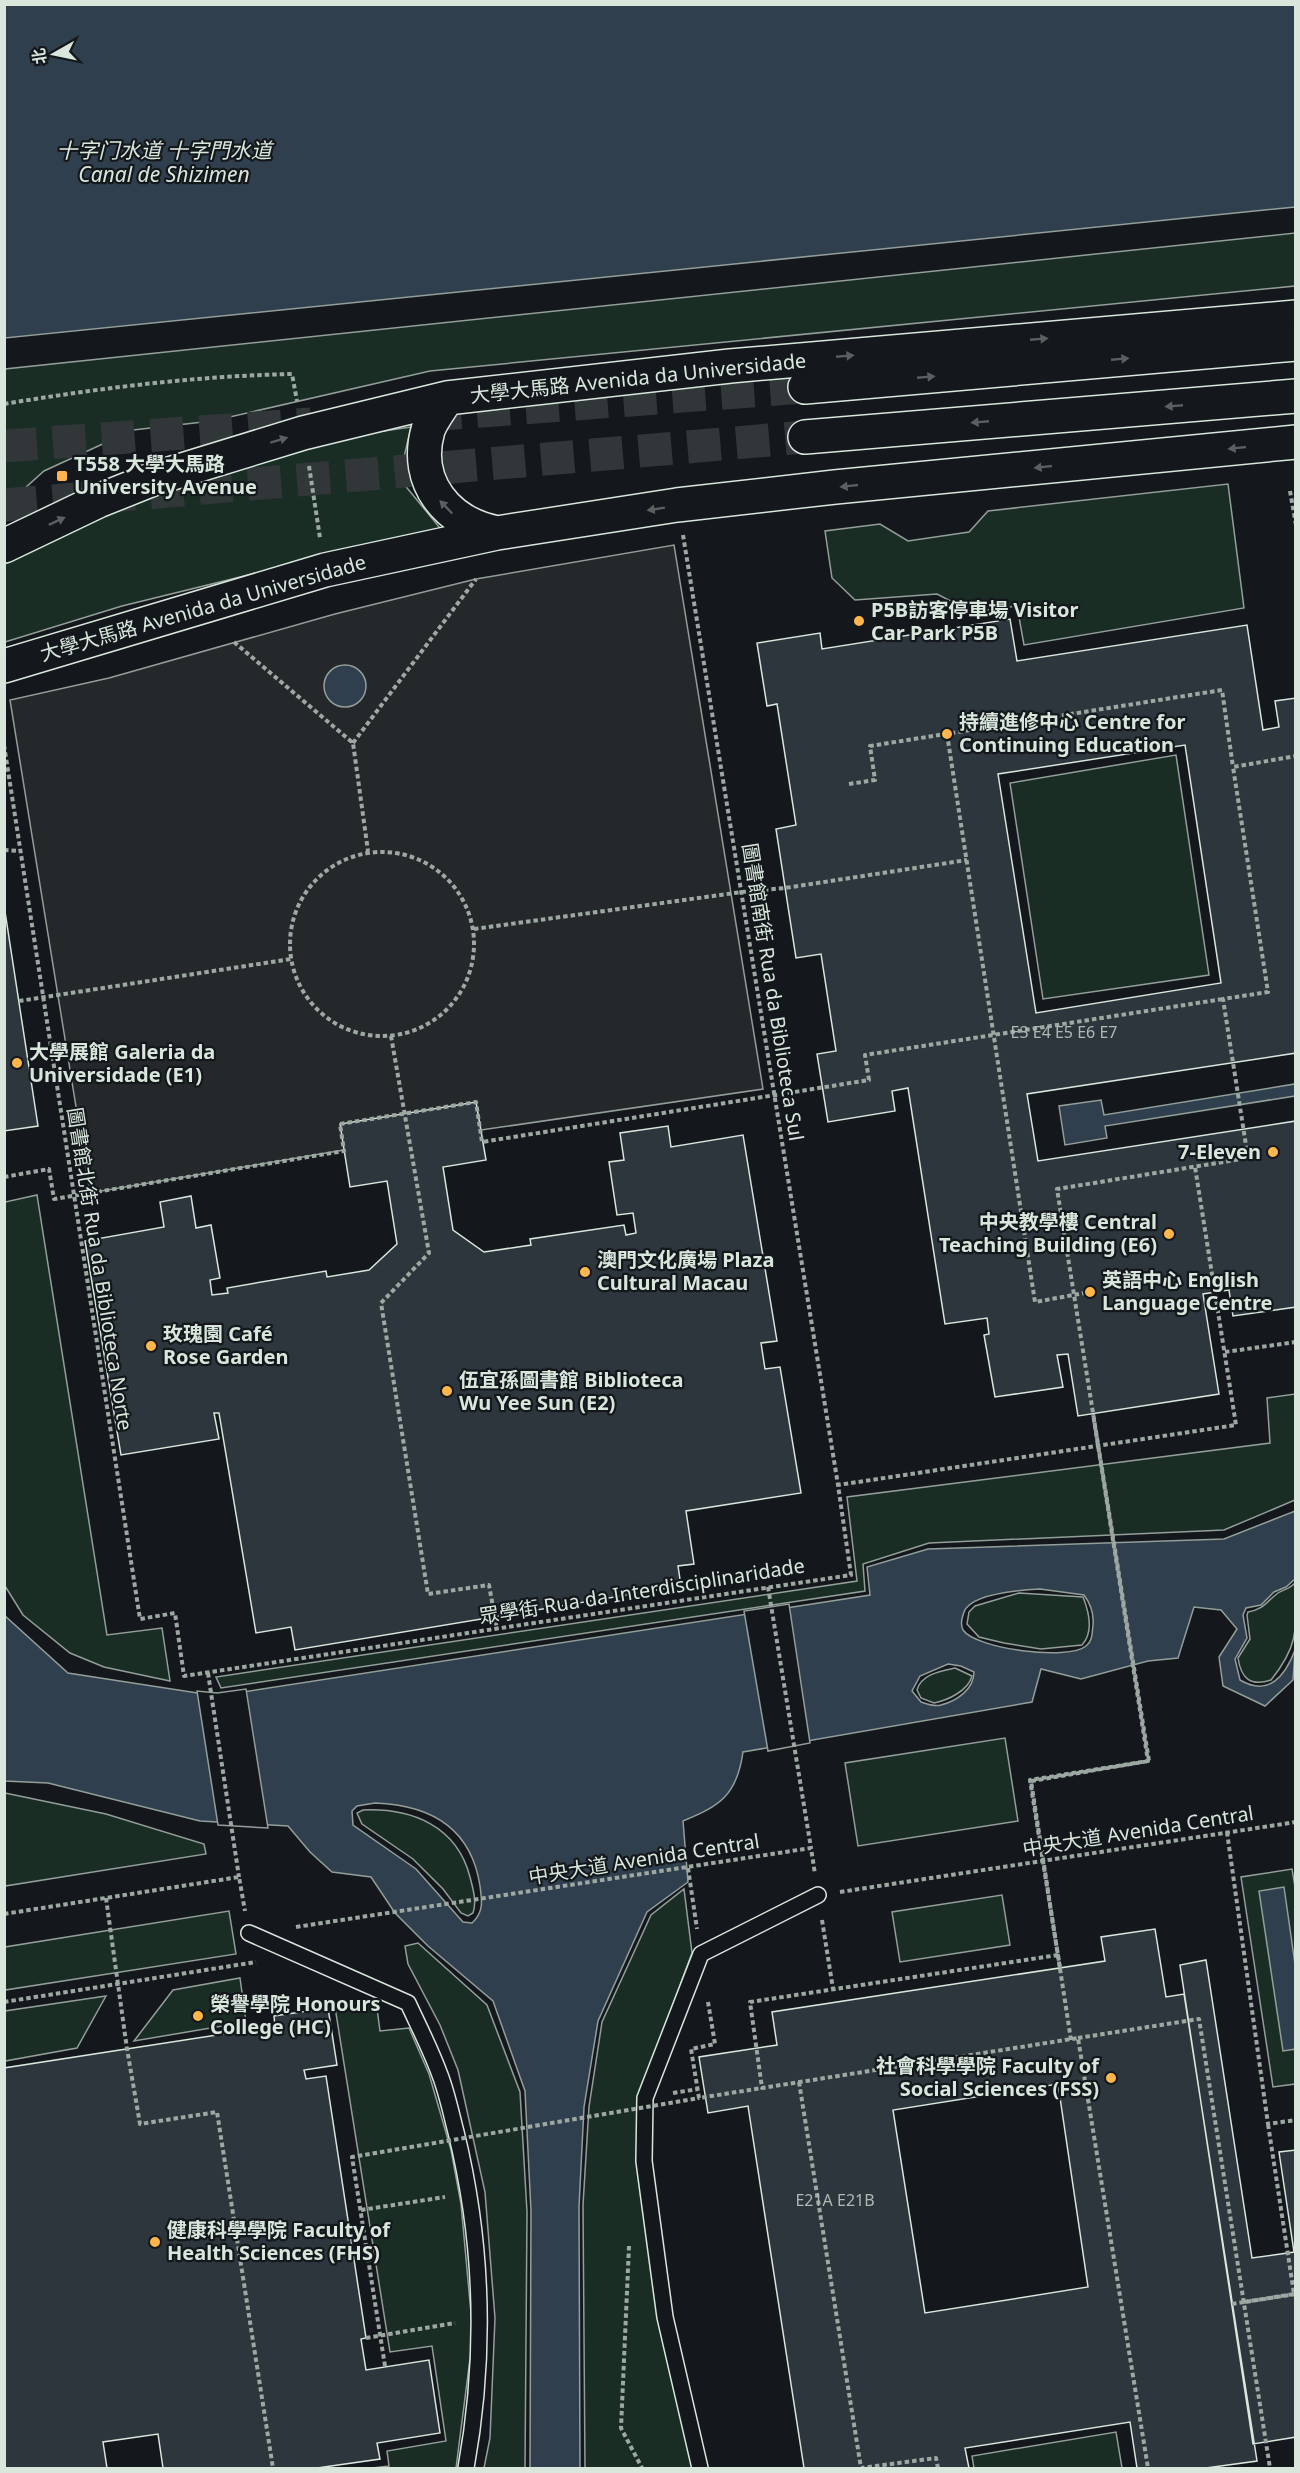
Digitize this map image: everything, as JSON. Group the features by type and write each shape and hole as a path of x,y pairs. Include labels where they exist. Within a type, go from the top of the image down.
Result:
{"main road":[{"name":"大學大馬路 Avenida da Universidade","path":"4,546 98,501 153,479 303,433 447,398 730,366 1296,317"},
{"path":"805,387 1296,344"},
{"path":"805,437 1296,396"},
{"path":"447,398 429,428 425,464 429,480 438,498 463,522 478,529 497,533"},
{"name":"大學大馬路 Avenida da Universidade","path":"4,666 325,570 497,533 677,505 835,487 1296,442"}],"lane":[{"path":"700,2469 665,2317 644,2161 645,2098 701,1954 818,1895"},
{"path":"249,1933 408,2004 440,2075 469,2193 473,2220 480,2339 472,2436 466,2469"}],"path":[{"path":"4,404 154,383 235,375 292,374 298,410"},
{"path":"308,460 322,546"},
{"path":"1290,491 1296,525"},
{"name":"圖書館南街 Rua da Biblioteca Sul","path":"677,505 838,1485"},
{"path":"353,743 476,579"},
{"path":"234,642 353,743 368,851"},
{"path":"4,1177 49,1170 54,1200 344,1150 340,1124 476,1102 482,1142 869,1080 865,1055 1268,992 1222,690 870,746 875,780 849,784"},
{"path":"947,734 1035,1302 1090,1292"},
{"name":"圖書館北街 Rua da Biblioteca Norte","path":"4,745 140,1618"},
{"path":"1233,767 1296,756"},
{"path":"4,850 20,851"},
{"path":"368,851 399,852 429,863 453,883 469,910 474,929 471,972 457,999 436,1020 409,1034 379,1037 350,1032 324,1017 304,994 292,967 289,936 297,906 314,880 339,861 368,851"},
{"path":"474,929 742,891 785,888 967,860"},
{"path":"19,1001 291,959"},
{"path":"1060,1968 1030,1780 1148,1761 1058,1190 1248,1158 1223,999"},
{"path":"391,1036 429,1253 381,1303 428,1594 489,1585 497,1629"},
{"path":"838,1485 1236,1425 1195,1167"},
{"path":"1225,1353 1296,1342"},
{"path":"1071,2040 1031,1781 1149,1761 1093,1414"},
{"name":"眾學街 Rua da Interdisciplinaridade","path":"140,1618 175,1613 184,1676 851,1575 838,1485"},
{"path":"768,1587 833,1990"},
{"path":"208,1673 249,1933"},
{"name":"中央大道 Avenida Central","path":"818,1895 1296,1822"},
{"path":"1225,1832 1294,2294 1232,2304"},
{"name":"中央大道 Avenida Central","path":"249,1933 395,1913 811,1848"},
{"path":"4,1914 239,1877"},
{"path":"106,1898 140,2124 218,2112 273,2469"},
{"path":"4,2002 298,1955"},
{"path":"762,2088 750,2002 1058,1955"},
{"path":"385,2366 352,2157 699,2098 1199,2019 1270,2469"},
{"path":"1078,2038 1148,2469"},
{"path":"799,2082 861,2468 936,2458 938,2469"},
{"path":"1268,2124 1296,2120"},
{"path":"361,2210 469,2193"},
{"path":"630,2243 621,2428 642,2469"},
{"path":"1244,2302 1296,2294"},
{"path":"366,2338 479,2319"}],"green space":[{"path":"1295,233 1295,286 430,371 212,421 133,430 44,471 5,506 5,369"},
{"path":"411,427 404,457 403,483 440,528 122,606 5,642 5,564 96,515 186,482 357,435"},
{"path":"1228,484 1244,608 1024,645 1017,606 972,612 937,594 855,600 832,578 825,531 880,524 908,541 969,532 988,511"},
{"path":"1176,755 1209,975 1043,999 1010,783"},
{"path":"37,1195 107,1635 162,1628 170,1681 104,1667 70,1653 23,1615 5,1586 5,1202"},
{"path":"1295,1394 1295,1500 1224,1530 929,1543 863,1564 865,1591 221,1688 216,1677 857,1581 847,1497 1270,1443 1267,1398"},
{"path":"1295,1583 1295,1624 1292,1645 1271,1680 1252,1681 1244,1676 1238,1658 1250,1639 1248,1612 1261,1607"},
{"path":"1019,1593 1083,1597 1089,1628 1086,1640 1082,1645 1041,1649 979,1637 967,1624 969,1612 975,1606"},
{"path":"955,1668 972,1676 962,1690 945,1700 934,1703 921,1698 917,1690 923,1680 932,1674"},
{"path":"1005,1738 1018,1821 858,1846 845,1763"},
{"path":"5,1793 106,1814 204,1844 206,1854 5,1886"},
{"path":"363,1810 399,1812 430,1824 443,1833 464,1859 474,1895 473,1913 468,1916 461,1913 443,1889 413,1859 362,1824 357,1813"},
{"path":"1292,1869 1296,1893 1295,2084 1273,2087 1241,1877"},
{"path":"684,1889 692,1953 638,2098 643,2194 660,2327 695,2468 585,2468 583,2205 589,2107 602,2022 651,1915"},
{"path":"1002,1895 1010,1945 900,1962 892,1912"},
{"path":"229,1911 236,1954 5,1990 5,1947"},
{"path":"418,1943 487,2005 520,2092 527,2212 525,2468 484,2468 490,2438 495,2318 485,2192 458,2070 440,2025 408,1964 405,1946"},
{"path":"240,1978 246,2022 134,2041 173,1990"},
{"path":"106,1996 77,2048 5,2061 5,2011"},
{"path":"376,2001 380,2031 409,2028 429,2074 451,2150 461,2204 473,2335 456,2468 372,2468 389,2466 387,2451 446,2441 432,2346 390,2352 335,2007"},
{"path":"1116,2432 1122,2468 974,2468 972,2456"}],"shaded area":[{"path":"674,545 763,1089 344,1150 90,1193 10,700 109,678 335,614 476,579"}],"water":[{"name":"十字门水道 十字門水道 Canal de Shizimen","path":"5,4 1295,5 1295,207 5,338"},
{"path":"345,665 353,666 360,671 365,678 365,694 360,701 353,706 345,707 337,706 330,701 325,694 324,686 325,678 330,671 337,666"},
{"path":"1295,1084 1295,1096 1105,1126 1107,1138 1065,1145 1059,1106 1101,1100 1104,1115"},
{"path":"1295,1511 1295,1579 1286,1587 1274,1592 1261,1605 1246,1608 1243,1615 1247,1638 1235,1659 1240,1680 1250,1685 1268,1685 1281,1675 1295,1650 1293,1680 1265,1706 1223,1686 1219,1657 1237,1629 1221,1610 1194,1607 1178,1658 1148,1661 1081,1679 1041,1669 1032,1702 743,1752 736,1779 725,1797 707,1810 683,1821 688,1882 647,1912 598,2021 584,2107 579,2207 580,2468 530,2468 531,2211 525,2091 493,2001 428,1946 395,1913 371,1877 332,1872 310,1852 288,1826 200,1821 48,1783 5,1781 5,1616 68,1673 217,1696 870,1595 867,1567 928,1549 1224,1539","holes":["1040,1589 1084,1595 1091,1609 1093,1621 1091,1639 1086,1646 1061,1652 1023,1651 985,1643 971,1637 963,1630 961,1623 964,1612 976,1601 998,1594","948,1664 961,1666 974,1672 971,1684 964,1693 953,1701 938,1706 921,1702 912,1691 920,1676","375,1803 413,1809 445,1823 457,1834 468,1848 480,1886 482,1901 476,1919 472,1923 463,1922 416,1869 353,1825 352,1811 357,1806"]},
{"path":"1284,1887 1295,1964 1296,2049 1283,2051 1259,1891"}],"pier":[{"path":"789,1604 810,1743 768,1751 744,1611"},
{"path":"246,1689 268,1828 218,1825 197,1691 217,1693"}],"building":[{"path":"1010,619 1017,661 1247,625 1263,730 1279,727 1275,701 1296,698 1296,1053 1027,1094 1038,1161 1296,1121 1296,1307 1233,1316 1229,1290 1203,1294 1219,1394 1078,1416 1068,1354 1057,1355 1063,1387 995,1397 984,1335 989,1334 987,1318 945,1324 908,1088 892,1091 895,1111 828,1122 817,1054 836,1051 821,954 796,958 776,829 796,825 777,704 767,706 757,643 820,633 822,649","holes":["1185,745 1221,983 1036,1013 998,774"]},
{"name":"大學展館 Galeria da Universidade (E1)","path":"4,905 38,1126 4,1131"},
{"name":"伍宜孫圖書館 Biblioteca Wu Yee Sun (E2)","path":"476,1102 486,1160 443,1167 453,1230 484,1252 531,1245 530,1239 624,1225 626,1235 636,1233 633,1213 617,1215 609,1162 624,1160 620,1133 668,1126 671,1147 743,1135 777,1341 761,1343 765,1369 780,1367 801,1493 686,1511 694,1564 678,1566 681,1586 295,1650 291,1627 256,1633 219,1413 214,1413 219,1439 121,1455 85,1241 164,1227 160,1202 191,1196 196,1228 211,1225 220,1278 210,1280 212,1295 228,1293 227,1288 326,1271 327,1277 369,1270 397,1244 387,1181 350,1187 340,1124"},
{"path":"1155,1929 1166,1997 1184,1994 1257,2461 1206,2468 1137,2468 1130,2422 965,2448 969,2468 804,2468 748,2106 708,2113 699,2057 777,2045 772,2012 1105,1961 1101,1937","holes":["1058,2084 1088,2287 925,2313 893,2110"]},
{"path":"1206,1960 1252,2258 1294,2252 1279,2152 1296,2150 1296,2437 1253,2444 1180,1965"},
{"path":"328,2008 337,2065 304,2070 306,2079 326,2076 366,2338 361,2339 366,2370 429,2360 440,2433 377,2443 380,2459 317,2468 163,2468 158,2434 103,2442 107,2468 4,2468 4,2068 275,2026 274,2016"}],"tunnel":[{"path":"428,415 805,387"},
{"path":"4,446 311,424"},
{"path":"4,505 805,437"}],"place":[{"name":"T558 大學大馬路 University Avenue","path":"62,476"},
{"name":"P5B訪客停車場 Visitor Car Park P5B","path":"859,621"},
{"name":"持續進修中心 Centre for Continuing Education","path":"947,734"},
{"name":"大學展館 Galeria da Universidade (E1)","path":"17,1063"},
{"name":"7-Eleven","path":"1273,1152"},
{"name":"中央教學樓 Central Teaching Building (E6)","path":"1169,1234"},
{"name":"澳門文化廣場 Plaza Cultural Macau","path":"585,1272"},
{"name":"英語中心 English Language Centre","path":"1090,1292"},
{"name":"玫瑰園 Café Rose Garden","path":"151,1346"},
{"name":"伍宜孫圖書館 Biblioteca Wu Yee Sun (E2)","path":"447,1391"},
{"name":"榮譽學院 Honours College (HC)","path":"198,2016"},
{"name":"社會科學學院 Faculty of Social Sciences (FSS)","path":"1111,2078"},
{"name":"健康科學學院 Faculty of Health Sciences (FHS)","path":"155,2242"}]}
